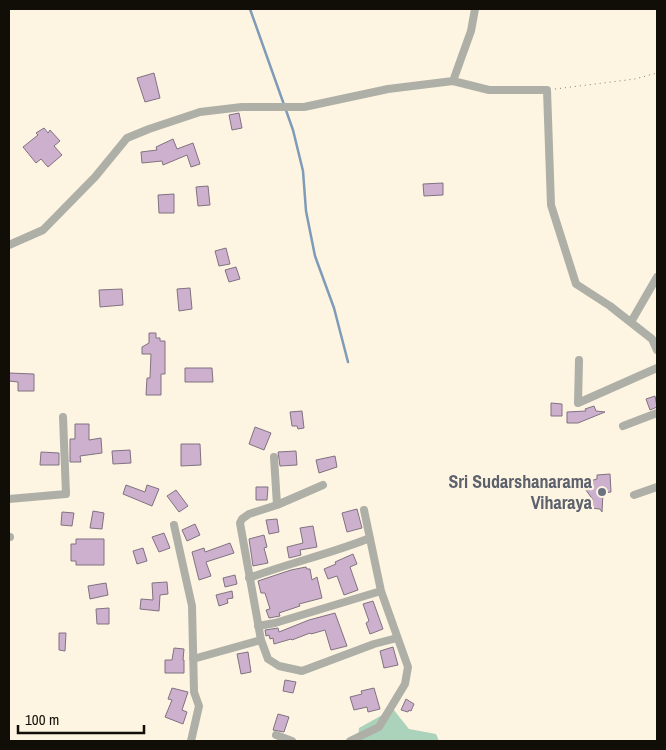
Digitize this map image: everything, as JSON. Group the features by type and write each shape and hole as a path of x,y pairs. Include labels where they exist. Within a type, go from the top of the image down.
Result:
{"street":[{"path":"453,81 472,31 475,9"},
{"path":"9,245 43,230 95,178 127,138 149,128 200,112 242,107 304,107 388,89 453,81 489,90 547,90 551,205 576,284 610,306 652,339 657,350"},
{"path":"631,322 657,277"},
{"path":"579,360 578,403 657,368"},
{"path":"623,426 657,413"},
{"path":"9,499 66,494 63,418"},
{"path":"274,457 277,505"},
{"path":"323,484 277,505 249,514 240,523 258,626 268,660 279,666 302,671 374,644 398,638"},
{"path":"634,495 657,487"},
{"path":"350,741 379,727 405,684 408,667 381,591 364,510"},
{"path":"174,524 192,606 194,692 199,706 192,741"},
{"path":"249,578 279,567 346,548 370,538"},
{"path":"258,626 275,623 381,591"},
{"path":"193,658 261,640"},
{"path":"276,736 292,741"}],"path":[{"path":"547,90 635,79 657,73"}],"green space":[{"path":"393,709 409,729 436,734 439,741 358,741 359,728"}],"building":[{"path":"154,73 160,98 145,102 137,78"},
{"path":"239,113 242,128 232,130 229,115"},
{"path":"44,128 48,133 50,130 60,141 54,146 62,155 48,167 41,159 36,163 23,147 38,135 36,133"},
{"path":"173,139 177,149 193,143 200,164 191,167 187,155 163,165 162,161 142,163 141,152 157,150 156,147"},
{"path":"443,183 443,195 424,196 423,184"},
{"path":"208,186 210,205 198,206 196,187"},
{"path":"174,194 174,213 159,213 158,195"},
{"path":"226,248 230,264 219,266 215,251"},
{"path":"236,267 240,279 229,282 225,270"},
{"path":"190,288 192,309 179,311 177,289"},
{"path":"122,289 123,305 100,307 99,290"},
{"path":"149,333 156,333 156,338 160,338 160,341 165,341 165,374 161,374 161,395 146,395 147,378 150,378 151,354 142,354 142,347 149,343"},
{"path":"185,368 212,368 213,382 185,382"},
{"path":"9,373 34,374 34,391 18,391 18,382 9,381"},
{"path":"655,396 657,407 650,410 646,399"},
{"path":"551,403 562,404 562,416 551,416"},
{"path":"594,406 596,411 605,412 578,423 567,423 567,412 586,411 585,409"},
{"path":"302,411 304,428 298,429 297,426 292,426 290,412"},
{"path":"75,424 89,424 89,440 101,438 102,453 80,456 81,462 70,462 70,439 75,439"},
{"path":"255,427 271,433 264,450 249,444"},
{"path":"181,444 200,444 201,465 181,466"},
{"path":"130,450 131,463 113,464 112,451"},
{"path":"296,451 297,465 280,466 278,452"},
{"path":"41,452 59,453 59,465 40,465"},
{"path":"335,456 337,467 319,473 316,460"},
{"path":"610,474 611,492 603,493 602,512 600,509 590,508 590,500 593,500 586,490 586,484 597,479 597,475"},
{"path":"126,485 145,492 147,485 159,489 152,506 123,494"},
{"path":"256,487 268,487 267,500 256,500"},
{"path":"176,490 188,506 179,512 167,496"},
{"path":"357,509 362,528 347,532 342,513"},
{"path":"93,511 104,513 102,529 90,528"},
{"path":"62,512 74,513 72,526 61,525"},
{"path":"277,519 279,532 269,534 266,520"},
{"path":"195,524 200,535 187,541 182,530"},
{"path":"313,526 317,547 300,550 301,555 289,558 287,547 303,543 300,528"},
{"path":"164,533 170,548 159,552 152,537"},
{"path":"264,535 267,547 264,548 268,563 253,566 249,539"},
{"path":"76,539 104,539 104,565 76,565 76,561 71,561 71,544 76,544"},
{"path":"230,543 234,553 206,562 211,576 199,580 192,552 204,548 205,552"},
{"path":"143,548 147,561 137,564 133,551"},
{"path":"353,554 357,564 350,567 358,590 344,595 337,576 328,579 324,569"},
{"path":"306,567 310,569 312,580 317,577 322,598 299,604 300,606 279,613 280,616 269,618 266,610 270,609 265,593 261,593 258,581"},
{"path":"235,575 237,584 225,587 223,578"},
{"path":"167,582 168,594 160,595 159,611 140,609 141,599 153,600 152,583"},
{"path":"106,583 108,595 90,599 88,586"},
{"path":"232,591 233,598 227,599 228,603 219,606 216,595"},
{"path":"373,601 383,629 370,634 366,623 369,621 363,604"},
{"path":"109,608 109,624 97,624 96,609"},
{"path":"335,613 347,646 331,650 325,630 274,644 273,638 270,639 269,635 266,636 265,630 278,628 279,632 309,620"},
{"path":"59,633 66,633 65,651 59,650"},
{"path":"393,647 398,665 384,668 380,651"},
{"path":"174,648 184,649 184,673 165,673 165,660 172,660"},
{"path":"248,652 251,672 241,674 237,654"},
{"path":"285,680 296,682 293,693 283,691"},
{"path":"172,688 188,692 182,710 187,712 183,724 165,717 172,700 168,699"},
{"path":"374,688 380,709 368,712 367,707 354,710 350,697 362,694 361,691"},
{"path":"406,699 414,704 411,711 409,710 408,712 401,710"},
{"path":"278,714 289,717 284,732 273,730"}],"waterway":[{"path":"250,9 293,130 303,171 306,211 315,256 334,308 348,362"}],"place":[{"name":"Sri Sudarshanarama Viharaya","path":"602,492"}]}
